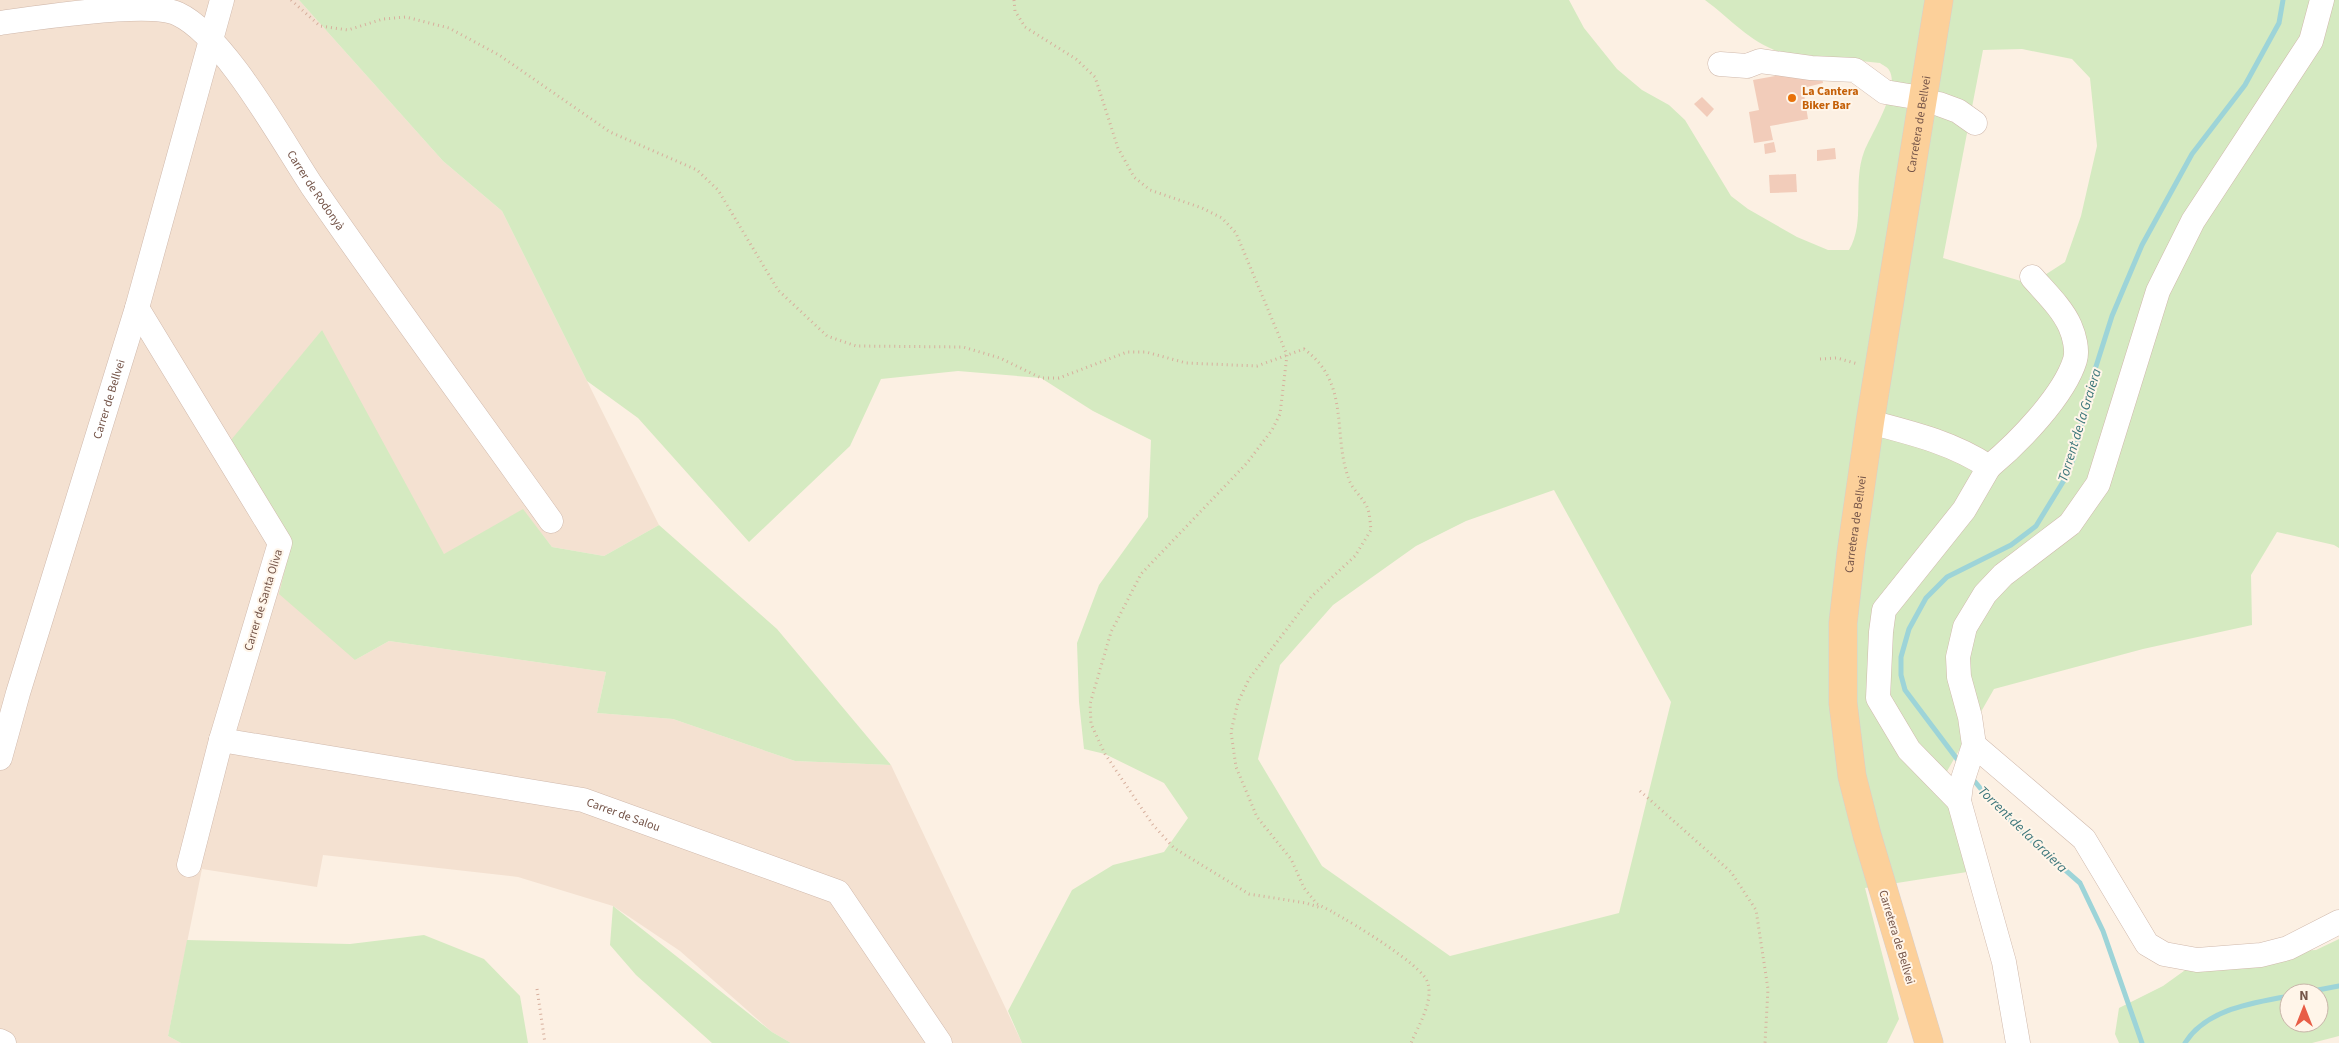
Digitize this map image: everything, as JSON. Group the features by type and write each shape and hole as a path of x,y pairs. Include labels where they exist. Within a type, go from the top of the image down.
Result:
{"main road":[{"name":"Carretera de Bellvei","path":"1928,1043 1866,835 1852,776 1843,703 1843,623 1870,422 1939,0"}],"street":[{"name":"Carrer de Bellvei","path":"0,758 18,692 137,308 222,0"},
{"path":"2018,1043 2004,962 1960,793 1974,745 1970,717 1959,677 1958,657 1965,627 1985,594 2003,575 2070,524 2098,484 2158,291 2193,221 2311,41 2322,0"},
{"name":"Carrer de Rodonyà","path":"0,23 109,10 156,10 178,13 212,39 255,99 312,185 551,521"},
{"path":"1720,64 1747,66 1760,61 1811,68 1855,70 1884,92 1909,96"},
{"path":"1939,104 1958,111 1975,123"},
{"path":"1960,793 1909,750 1878,698 1884,610 1964,510 1990,467 2022,440 2052,400 2075,358 2075,342 2070,325 2032,278"},
{"name":"Carrer de Santa Oliva","path":"137,308 280,543 221,740 189,865"},
{"path":"1870,422 1937,440 1973,456 1990,467"},
{"name":"Carrer de Salou","path":"221,740 583,800 838,892 940,1043"},
{"path":"1974,745 2084,839 2147,944 2164,954 2197,960 2261,956 2288,948 2339,922"},
{"path":"0,1041 4,1043"}],"path":[{"path":"291,0 320,26 348,30 383,19 406,17 448,28 499,55 610,132 697,170 718,190 778,290 827,336 856,346 963,347 1000,358 1041,378 1059,378 1127,352 1146,352 1186,363 1257,366 1304,350 1318,360 1330,378 1340,416 1342,454 1350,483 1368,508 1371,530 1355,556 1311,597 1249,680 1238,702 1232,732 1236,767 1257,817 1291,859 1304,888 1317,904 1335,913 1417,967 1428,981 1428,1002 1411,1043"},
{"path":"1014,0 1015,11 1026,27 1076,59 1095,77 1118,148 1134,177 1150,190 1202,208 1222,218 1236,233 1287,355 1280,414 1272,430 1248,463 1141,574 1111,632 1090,704 1091,724 1106,754 1148,818 1174,848 1249,894 1306,903 1335,913"},
{"path":"1820,359 1837,358 1846,360 1878,374"},
{"path":"1640,791 1731,872 1756,910 1768,988 1764,1043"},
{"path":"537,989 544,1043"}],"shaded area":[{"path":"0,0 299,0 443,161 502,211 659,525 604,556 552,547 523,510 444,555 321,330 355,660 389,641 606,672 597,713 673,719 795,761 891,765 1022,1043 791,1043 772,1032 680,951 613,906 518,877 323,855 317,887 202,869 168,1036 181,1043 0,1043"}],"green space":[{"path":"299,0 1569,0 1584,28 1617,69 1642,90 1669,105 1685,120 1731,196 1748,209 1797,237 1828,250 1849,250 1857,227 1859,177 1864,152 1884,111 1891,88 1892,78 1888,69 1880,63 1783,53 1771,49 1751,37 1705,0 2339,0 2339,548 2334,545 2277,532 2251,575 2252,625 2143,649 1994,689 1946,773 1967,872 1865,888 1899,1019 1887,1043 1022,1043 1008,1011 1072,890 1113,865 1164,852 1188,818 1164,783 1105,754 1084,749 1079,702 1077,643 1099,585 1148,517 1151,440 1093,411 1041,378 958,371 881,379 850,446 749,542 638,418 587,381 502,211 443,161","holes":["2022,49 2072,59 2090,78 2097,146 2081,216 2065,262 2031,284 1943,258 1983,50","1554,490 1671,702 1619,913 1450,956 1322,866 1258,759 1280,665 1333,605 1416,546 1466,521"]},
{"path":"322,330 444,554 523,509 552,547 604,556 659,525 777,629 891,765 795,761 673,719 597,713 606,672 389,641 355,660 279,594 291,544 231,440"},
{"path":"613,906 772,1032 791,1043 712,1043 636,975 610,945"},
{"path":"424,935 484,959 520,996 528,1043 181,1043 168,1036 187,940 350,944"},
{"path":"2339,939 2339,1036 2312,1043 2119,1043 2115,1034 2119,1008 2163,986 2202,958 2231,954 2316,950"}],"building":[{"path":"1773,68 1821,72 1823,83 1803,88 1808,119 1770,126 1773,140 1754,143 1749,112 1759,110 1753,80 1775,76"},
{"path":"1702,97 1714,109 1707,117 1694,104"},
{"path":"1774,142 1776,152 1765,154 1764,144"},
{"path":"1835,148 1836,159 1817,161 1817,150"},
{"path":"1796,174 1797,192 1770,193 1769,175"}],"waterway":[{"name":"Torrent de la Graiera","path":"1960,763 1905,690 1901,675 1901,657 1909,629 1926,598 1947,577 2011,545 2036,526 2066,477 2074,457 2092,379 2112,316 2142,245 2192,154 2245,85 2279,23 2283,0"},
{"name":"Torrent de la Graiera","path":"1971,777 1991,801 2022,832 2080,883 2103,931 2142,1043"},
{"path":"2329,988 2339,986"},
{"path":"2185,1043 2205,1022 2218,1015 2231,1009 2279,998"}],"place":[{"name":"La Cantera Biker Bar","path":"1792,98"}]}
